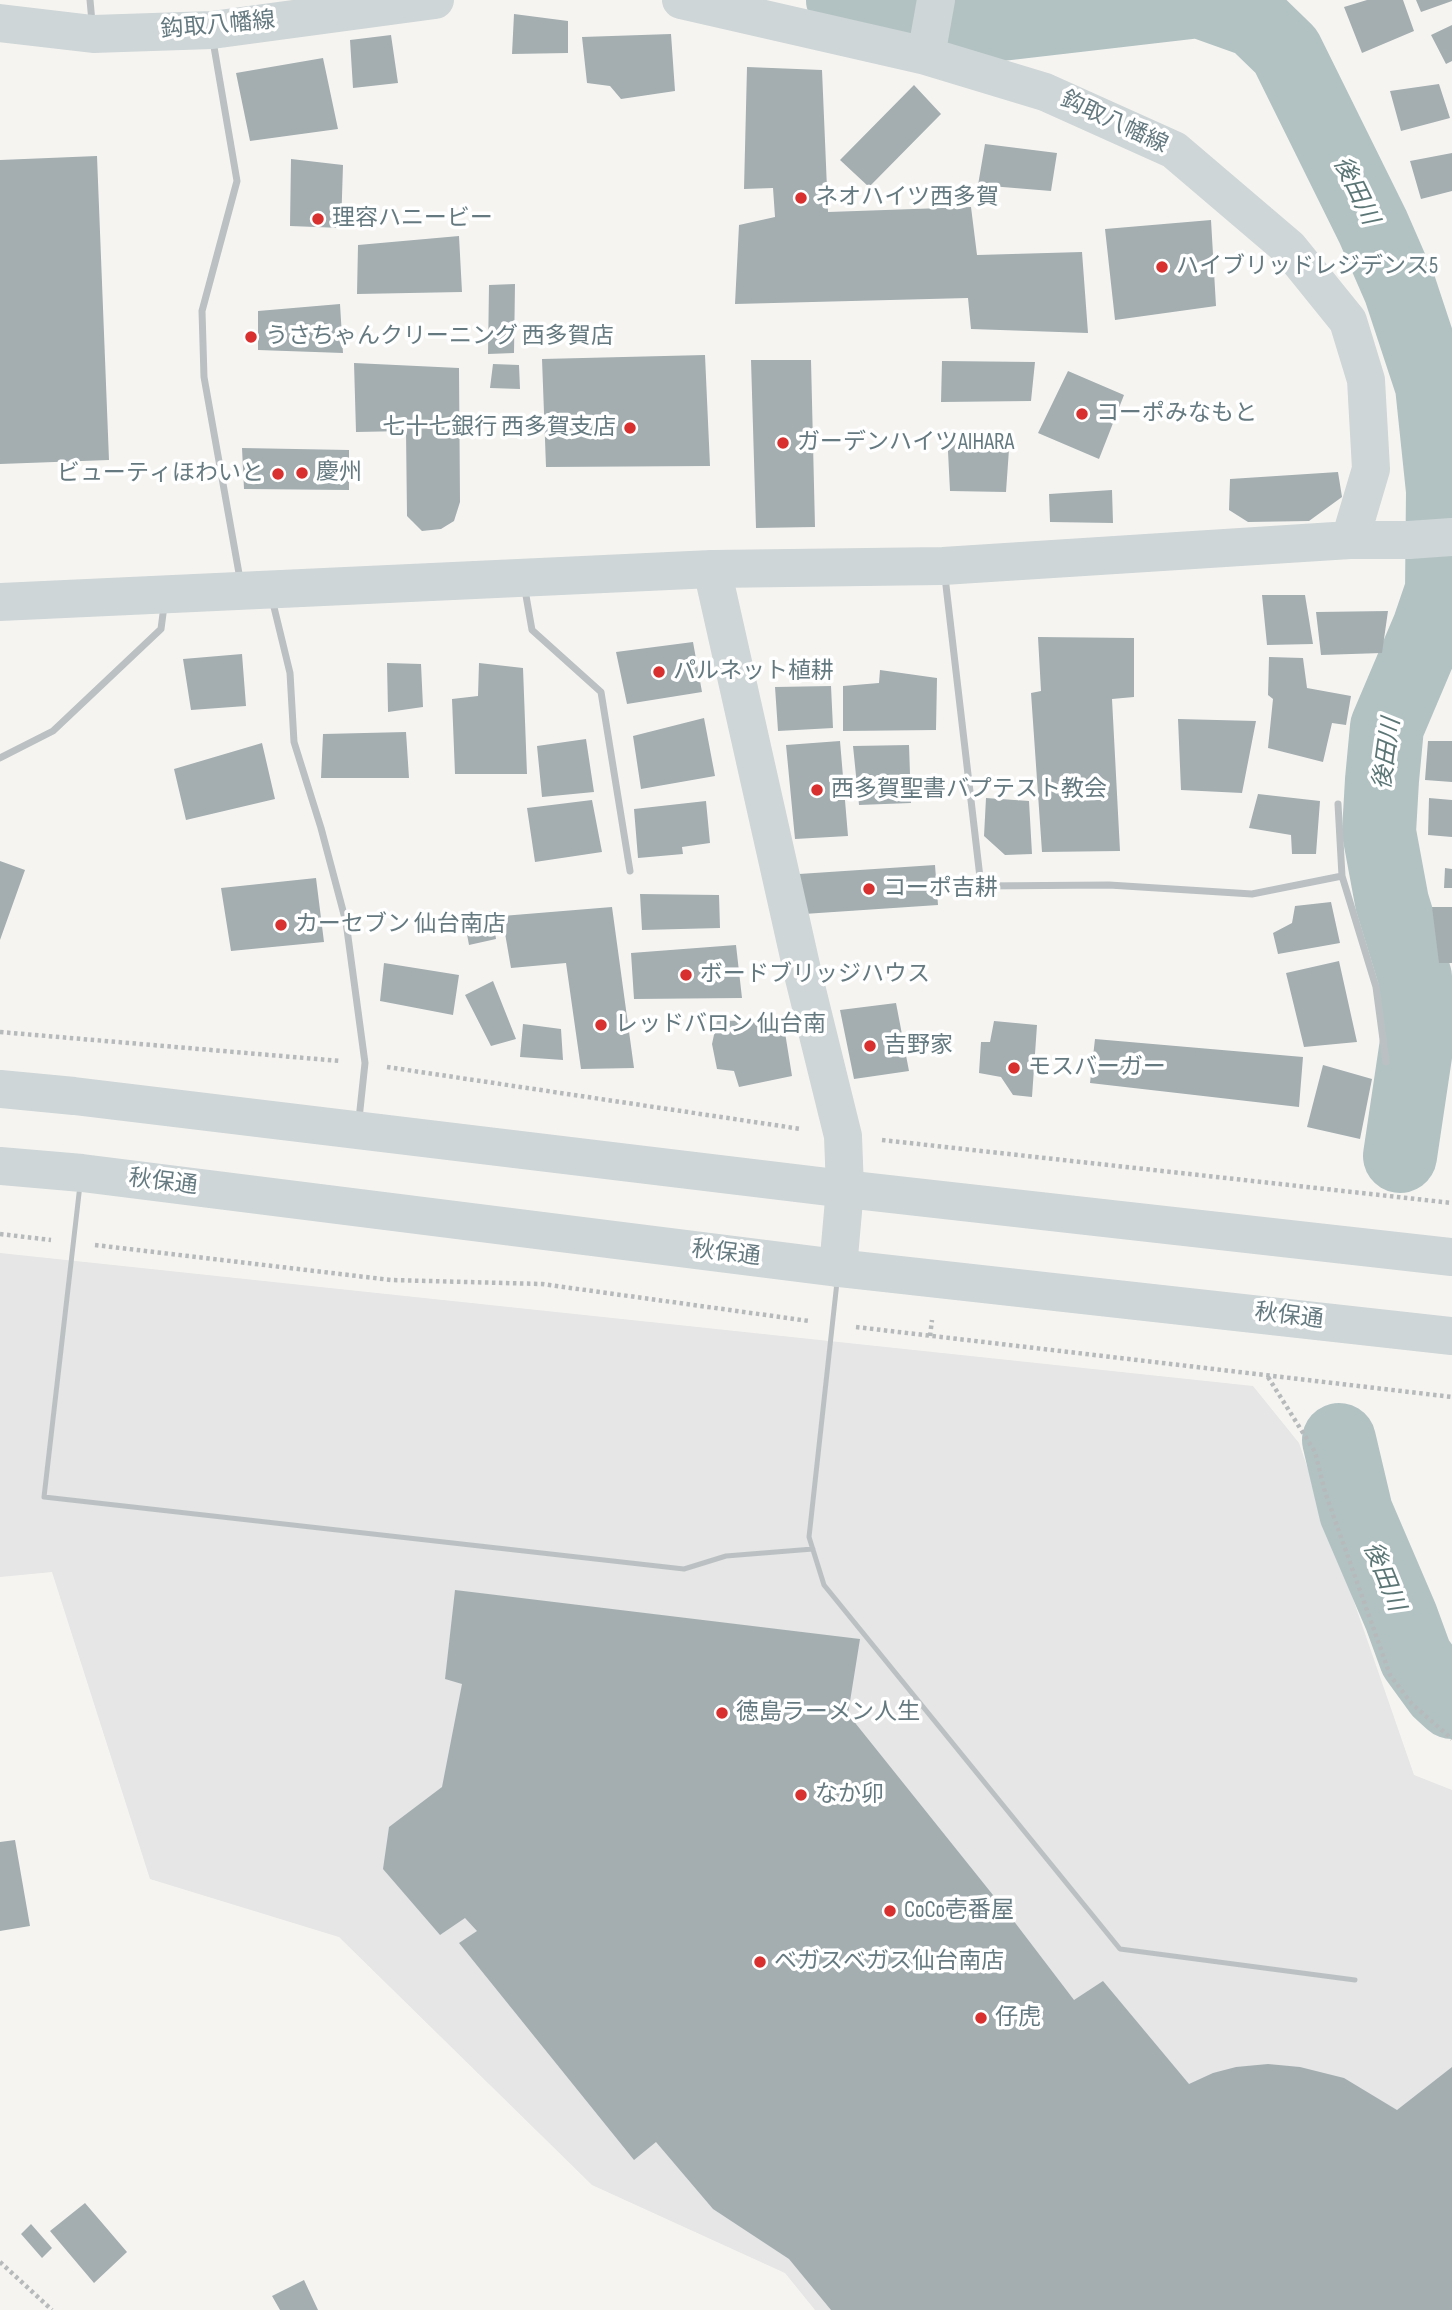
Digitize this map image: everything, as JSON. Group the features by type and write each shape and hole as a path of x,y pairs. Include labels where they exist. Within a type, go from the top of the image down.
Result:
{"main road":[{"name":"鈎取八幡線","path":"0,23 91,17 212,30 435,0"},
{"name":"鈎取八幡線","path":"681,0 927,47 1045,92 1174,150 1289,248 1348,321 1366,380 1371,469 1350,540"},
{"path":"927,47 936,0"},
{"path":"0,602 712,569 943,566 1350,540 1452,537"},
{"path":"712,569 802,970 843,1136 845,1189 838,1268"},
{"path":"0,1089 845,1189 1452,1257"},
{"name":"秋保通","path":"0,1166 82,1173 838,1268 1452,1335"}],"street":[{"path":"212,30 237,181 202,311 204,377 256,589 290,673 294,742 346,922 365,1063 358,1130"},
{"path":"943,566 981,886 1109,885 1252,894 1342,876"},
{"path":"523,579 532,629 601,692 630,871"},
{"path":"0,758 53,730 161,629 166,595"},
{"path":"1338,804 1342,876 1376,987 1386,1062"}],"lane":[{"path":"82,1173 44,1497 684,1569 726,1556 813,1549"},
{"path":"838,1268 809,1537 824,1585 1120,1949 1355,1980"}],"path":[{"path":"0,1031 365,1063 843,1136 1452,1203"},
{"path":"0,1234 391,1280 542,1284 832,1324 1452,1397"},
{"path":"1268,1376 1315,1452 1325,1492 1390,1675 1412,1704 1452,1739"},
{"path":"0,2262 52,2310"}],"shaded area":[{"path":"0,1253 1253,1386 1299,1443 1414,1775 1452,1790 1452,2310 815,2310 785,2273 592,2185 339,1937 150,1879 52,1572 0,1577"}],"building":[{"path":"1367,0 1403,0 1414,31 1362,53 1344,7"},
{"path":"1416,0 1452,0 1452,1 1421,12"},
{"path":"514,14 568,21 568,53 512,54"},
{"path":"1452,25 1452,61 1446,64 1431,35"},
{"path":"671,34 675,91 621,99 610,86 587,83 582,37"},
{"path":"391,35 398,83 353,88 350,40"},
{"path":"323,58 338,129 250,141 236,73"},
{"name":"ネオハイツ西多賀","path":"747,67 822,70 828,212 971,207 977,255 1082,252 1088,333 971,329 968,298 735,304 739,225 775,217 773,188 744,189"},
{"path":"1439,84 1450,118 1401,131 1390,91"},
{"path":"914,85 941,114 869,187 840,160"},
{"path":"985,144 1057,153 1051,191 978,185"},
{"path":"1452,153 1452,191 1421,199 1410,161"},
{"path":"97,156 109,460 0,464 0,160"},
{"path":"291,159 343,165 341,228 290,226"},
{"name":"ハイブリッドレジデンス5","path":"1211,220 1216,306 1115,320 1105,229"},
{"path":"459,236 462,292 357,294 358,245"},
{"path":"515,284 514,353 488,354 489,285"},
{"path":"340,304 343,353 258,350 258,311"},
{"path":"705,355 710,466 546,467 542,359"},
{"name":"ガーデンハイツAIHARA","path":"751,360 811,360 815,527 756,528"},
{"path":"942,361 1035,362 1031,401 941,402"},
{"path":"354,363 459,368 460,502 454,521 441,529 422,531 407,516 406,431 356,432"},
{"path":"493,364 519,365 520,389 490,388"},
{"name":"コーポみなもと","path":"1068,371 1124,395 1099,459 1038,433"},
{"path":"947,432 1010,435 1006,492 950,491"},
{"path":"242,448 349,450 349,490 244,489"},
{"path":"1338,472 1342,497 1309,521 1248,522 1229,510 1230,479"},
{"path":"1112,490 1113,523 1050,522 1049,494"},
{"path":"1262,595 1305,595 1313,644 1267,645"},
{"path":"1388,611 1382,653 1321,655 1316,612"},
{"path":"1038,637 1134,638 1134,697 1112,699 1120,851 1042,852 1031,693 1041,691"},
{"name":"パルネット植耕","path":"693,642 702,692 627,704 616,652"},
{"path":"242,654 246,706 191,710 183,659"},
{"path":"1269,657 1303,658 1307,688 1351,696 1346,725 1332,723 1323,762 1268,748 1273,699 1268,695"},
{"path":"387,663 421,664 423,707 388,712"},
{"path":"479,663 523,668 527,774 455,774 452,699 478,696"},
{"path":"880,670 937,678 936,730 843,731 843,686 879,683"},
{"path":"831,686 833,728 778,731 775,687"},
{"path":"704,718 715,776 641,789 633,736"},
{"path":"1178,719 1256,721 1242,793 1181,790"},
{"path":"406,732 409,778 321,778 323,734"},
{"path":"586,739 594,792 542,797 537,746"},
{"name":"西多賀聖書バプテスト教会","path":"840,741 848,836 795,839 786,745"},
{"path":"1428,741 1452,741 1452,782 1425,780"},
{"path":"262,743 275,799 186,820 174,769"},
{"path":"909,745 911,803 859,805 853,746"},
{"path":"1258,794 1320,801 1316,854 1292,854 1291,835 1249,828"},
{"path":"986,798 1029,801 1032,854 1005,855 984,836"},
{"path":"1429,798 1452,800 1452,837 1428,835"},
{"path":"592,800 602,852 535,862 527,808"},
{"path":"706,801 710,843 682,847 683,854 638,858 634,809"},
{"path":"0,861 25,870 0,940"},
{"name":"コーポ吉耕","path":"935,865 938,905 804,914 799,874"},
{"path":"1445,868 1452,869 1452,888 1444,888"},
{"path":"316,878 324,942 231,951 221,888"},
{"path":"640,894 719,895 720,928 642,930"},
{"path":"1331,902 1340,943 1278,954 1273,933 1292,923 1295,906"},
{"path":"612,907 634,1068 581,1069 566,963 511,968 502,916"},
{"path":"1432,907 1452,907 1452,963 1439,963"},
{"path":"492,911 496,939 469,945 464,918"},
{"name":"ボードブリッジハウス","path":"736,945 742,998 634,999 631,953"},
{"path":"1339,961 1357,1042 1304,1047 1286,973"},
{"path":"384,963 459,975 453,1015 380,1001"},
{"path":"493,981 516,1039 491,1046 465,995"},
{"path":"896,1003 909,1071 854,1079 840,1010"},
{"path":"783,1020 792,1076 739,1087 734,1071 717,1069 712,1044 717,1021"},
{"path":"994,1021 1037,1025 1032,1097 1013,1095 1001,1077 979,1073 981,1042 990,1042"},
{"path":"523,1024 561,1029 563,1060 520,1057"},
{"path":"1095,1039 1303,1057 1299,1107 1090,1083"},
{"path":"1323,1065 1372,1079 1360,1139 1307,1127"},
{"name":"ベガスベガス仙台南店","path":"455,1590 860,1639 848,1714 1074,2000 1103,1981 1189,2084 1213,2073 1236,2067 1268,2064 1300,2067 1344,2078 1397,2110 1452,2067 1452,2310 831,2310 789,2259 713,2209 656,2142 634,2160 459,1943 477,1931 465,1918 440,1935 383,1869 389,1827 442,1787 462,1684 445,1679"},
{"path":"15,1840 30,1926 0,1931 0,1842"},
{"path":"85,2203 127,2252 94,2283 50,2231"},
{"path":"31,2224 52,2248 42,2258 21,2234"},
{"path":"304,2280 318,2310 280,2310 272,2296"}],"waterway":[{"name":"後田川","path":"843,0 975,27 1199,1 1255,21 1286,51 1373,227 1400,289 1432,386 1443,491 1442,590 1387,727 1382,780 1379,832 1392,902 1415,977 1417,1042 1400,1156"},
{"name":"後田川","path":"1339,1440 1356,1512 1416,1658 1440,1691 1452,1702"}],"place":[{"name":"ネオハイツ西多賀","path":"801,198"},
{"name":"理容ハニービー","path":"318,219"},
{"name":"ハイブリッドレジデンス5","path":"1162,267"},
{"name":"うさちゃんクリーニング 西多賀店","path":"251,337"},
{"name":"コーポみなもと","path":"1082,414"},
{"name":"七十七銀行 西多賀支店","path":"630,428"},
{"name":"ガーデンハイツAIHARA","path":"783,443"},
{"name":"慶州","path":"302,473"},
{"name":"ビューティほわいと","path":"278,474"},
{"name":"パルネット植耕","path":"659,672"},
{"name":"西多賀聖書バプテスト教会","path":"817,790"},
{"name":"コーポ吉耕","path":"869,889"},
{"name":"カーセブン 仙台南店","path":"281,925"},
{"name":"ボードブリッジハウス","path":"686,975"},
{"name":"レッドバロン 仙台南","path":"601,1025"},
{"name":"吉野家","path":"870,1046"},
{"name":"モスバーガー","path":"1014,1068"},
{"name":"徳島ラーメン人生","path":"722,1713"},
{"name":"なか卯","path":"801,1795"},
{"name":"CoCo壱番屋","path":"890,1911"},
{"name":"ベガスベガス仙台南店","path":"760,1962"},
{"name":"仔虎","path":"981,2018"}]}
